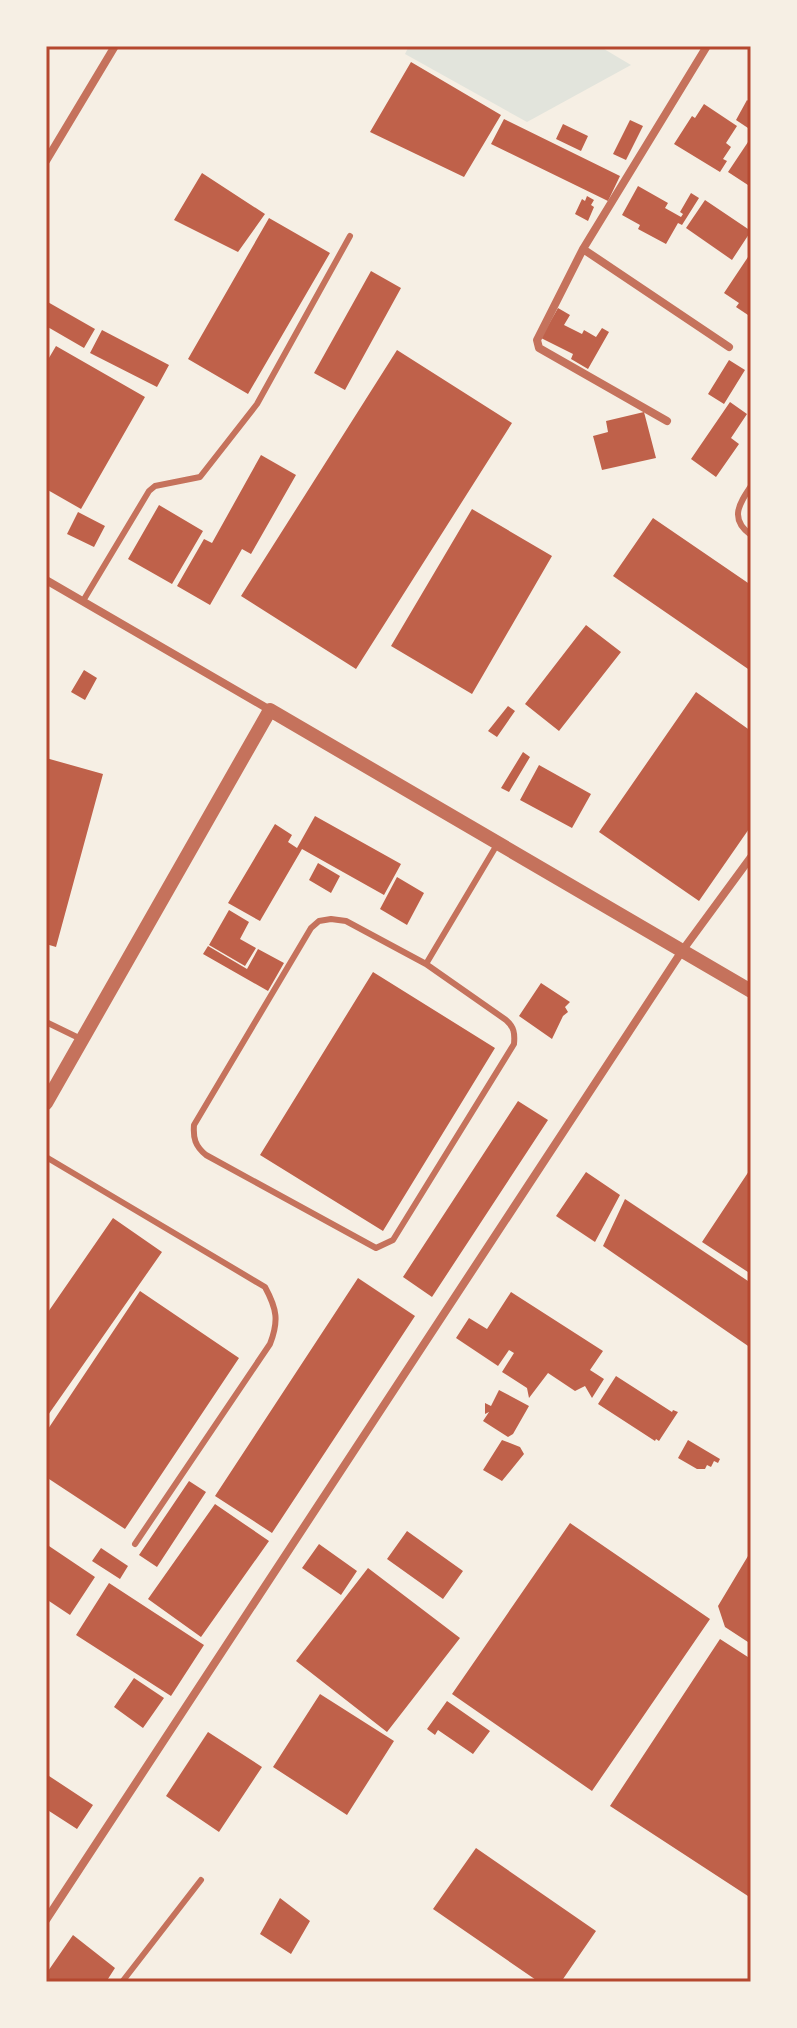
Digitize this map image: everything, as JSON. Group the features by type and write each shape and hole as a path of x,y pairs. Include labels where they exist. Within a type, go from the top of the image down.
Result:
{"street":[{"path":"46,161 115,46"},
{"path":"667,421 539,348 537,344 583,249 707,46"},
{"path":"583,249 729,347"},
{"path":"46,580 751,991"},
{"path":"46,1103 270,710"},
{"path":"46,1920 682,951 751,857"}],"lane":[{"path":"83,601 149,491 155,486 200,477 257,404 350,236"},
{"path":"751,486 737,507 737,518 742,529 751,535"},
{"path":"426,964 498,843"},
{"path":"319,921 346,921 426,964 506,1020 515,1034 514,1044 393,1240 376,1248 367,1245 198,1148 193,1135 194,1125 311,928 319,921"},
{"path":"46,1022 81,1039"},
{"path":"46,1157 265,1287 274,1303 277,1326 270,1344 135,1544"},
{"path":"122,1982 201,1880"}],"shaded area":[{"path":"409,46 599,46 631,65 527,122 405,54"}],"building":[{"path":"411,62 501,115 464,177 370,132"},
{"path":"747,100 751,103 751,130 736,120"},
{"path":"704,104 737,126 726,143 731,147 723,159 727,161 720,172 674,144"},
{"path":"504,119 620,176 608,201 491,144"},
{"path":"630,120 643,126 626,160 613,154"},
{"path":"563,124 588,136 581,151 556,139"},
{"path":"748,142 751,144 751,187 728,172"},
{"path":"202,173 265,214 238,252 174,220"},
{"path":"638,186 668,203 665,208 681,217 683,214 680,212 691,193 699,198 682,225 678,223 666,244 638,229 640,225 622,215"},
{"path":"587,196 594,200 588,221 575,214 582,199 585,201"},
{"path":"705,200 751,231 732,260 686,228"},
{"path":"269,218 330,253 248,394 188,359"},
{"path":"748,257 751,259 751,317 736,307 739,303 724,293"},
{"path":"371,271 401,288 345,390 314,373"},
{"path":"46,301 95,329 84,348 46,326"},
{"path":"558,308 570,315 564,325 582,334 584,330 596,337 602,328 609,332 588,369 571,359 573,354 541,338"},
{"path":"102,330 169,365 157,387 90,353"},
{"path":"56,346 145,397 81,509 46,489 46,363"},
{"path":"397,350 512,423 356,669 241,596"},
{"path":"729,360 745,370 724,404 708,394"},
{"path":"730,402 747,414 731,438 739,444 716,477 691,459"},
{"path":"644,412 656,458 602,470 593,436 608,432 606,421"},
{"path":"261,455 296,475 251,554 242,549 210,605 177,586 204,539 212,543"},
{"path":"159,505 203,531 172,584 128,559"},
{"path":"472,509 552,556 472,694 391,646"},
{"path":"78,512 105,526 94,547 67,534"},
{"path":"653,518 751,585 751,671 613,576"},
{"path":"586,625 621,652 559,731 525,704"},
{"path":"84,670 97,678 85,700 71,692"},
{"path":"696,692 751,731 751,826 699,901 599,832"},
{"path":"508,706 515,711 497,737 488,731"},
{"path":"523,752 530,757 509,792 501,788"},
{"path":"46,758 103,774 56,947 46,944"},
{"path":"539,765 591,794 572,828 520,800"},
{"path":"315,816 401,864 384,895 302,849 260,921 228,903 275,824 292,835 288,842 297,848"},
{"path":"318,863 340,876 331,893 309,880"},
{"path":"397,877 424,893 407,925 380,909"},
{"path":"229,910 249,922 240,939 256,948 245,966 209,945"},
{"path":"208,946 247,969 258,949 284,963 268,991 203,954"},
{"path":"373,972 495,1048 383,1231 260,1155"},
{"path":"541,983 570,1002 565,1007 568,1012 552,1039 519,1016"},
{"path":"518,1101 548,1120 432,1297 403,1277"},
{"path":"751,1168 751,1274 702,1242"},
{"path":"586,1172 620,1195 595,1242 556,1216"},
{"path":"625,1199 751,1283 751,1348 603,1246"},
{"path":"113,1218 162,1252 46,1418 46,1315"},
{"path":"358,1278 415,1316 272,1533 215,1496"},
{"path":"140,1291 239,1358 125,1529 46,1477 46,1432"},
{"path":"511,1292 603,1351 590,1370 604,1379 592,1398 585,1386 575,1391 548,1373 529,1398 527,1388 502,1372 514,1353 509,1350 498,1366 456,1338 469,1318 487,1329"},
{"path":"616,1376 672,1412 678,1412 659,1441 598,1404"},
{"path":"499,1390 529,1406 513,1434 508,1437 483,1421 489,1412 485,1414 485,1403 491,1406"},
{"path":"502,1440 520,1447 524,1454 502,1481 483,1470"},
{"path":"688,1440 720,1459 718,1463 714,1461 711,1467 707,1465 705,1469 697,1469 678,1458"},
{"path":"189,1481 206,1492 157,1567 139,1555"},
{"path":"215,1504 269,1541 201,1637 148,1599"},
{"path":"570,1523 710,1619 592,1791 452,1694"},
{"path":"407,1531 463,1571 443,1599 387,1559"},
{"path":"46,1544 95,1577 70,1615 46,1599"},
{"path":"319,1544 357,1571 341,1595 302,1568"},
{"path":"101,1548 128,1566 120,1579 92,1561"},
{"path":"751,1551 751,1644 725,1627 718,1606"},
{"path":"368,1568 460,1638 387,1732 296,1661"},
{"path":"109,1583 204,1645 171,1696 76,1635"},
{"path":"720,1639 751,1659 751,1898 610,1806"},
{"path":"134,1678 164,1698 143,1728 114,1707"},
{"path":"320,1694 394,1741 347,1815 273,1767"},
{"path":"447,1701 490,1731 473,1754 438,1730 435,1735 427,1729"},
{"path":"208,1732 262,1767 219,1832 166,1796"},
{"path":"46,1774 93,1805 77,1829 46,1809"},
{"path":"476,1848 596,1931 561,1982 539,1982 433,1909"},
{"path":"280,1898 310,1921 291,1954 260,1934"},
{"path":"73,1935 115,1968 106,1982 46,1982 46,1974"}]}
